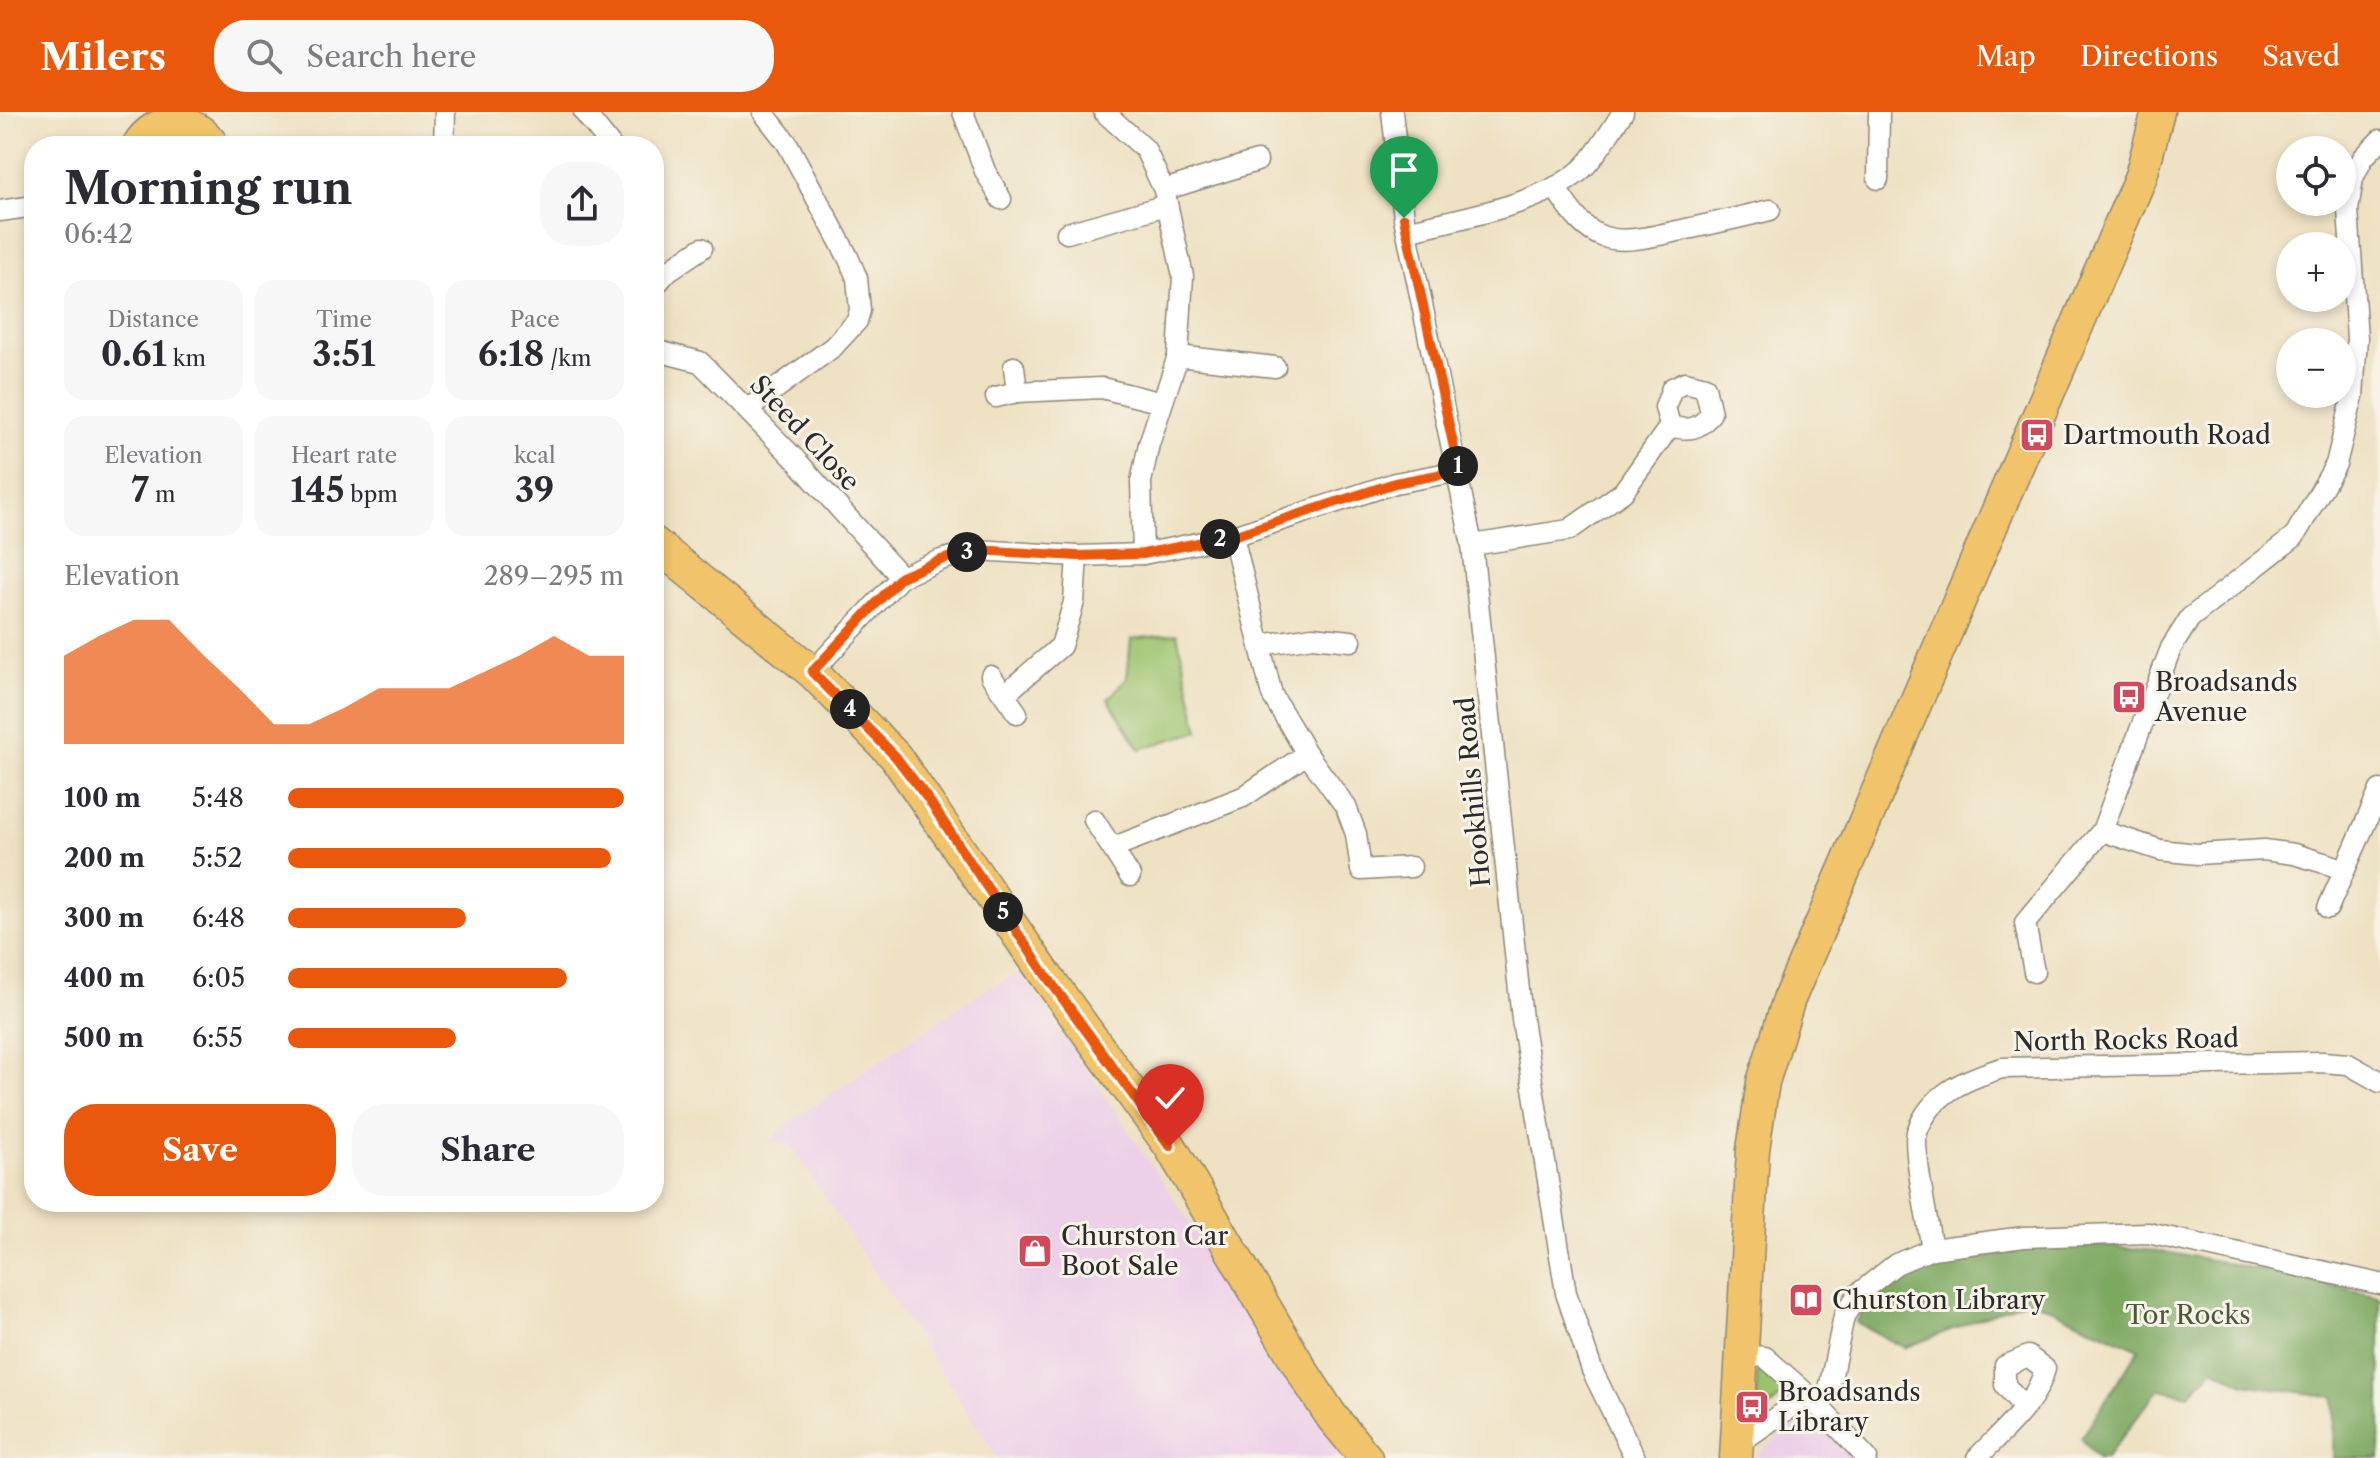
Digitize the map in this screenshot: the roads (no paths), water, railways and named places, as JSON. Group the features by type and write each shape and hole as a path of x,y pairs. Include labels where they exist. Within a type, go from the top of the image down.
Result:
{"main road":[{"path":"1736,1452 1739,1355 1753,1150 1763,1082 1784,1012 2141,176 2158,112"},
{"path":"147,131 188,118 206,136"},
{"path":"664,551 812,672 895,756 928,799 1045,974 1170,1146 1304,1374 1332,1417 1366,1458"}],"street":[{"path":"444,136 445,112"},
{"path":"584,112 603,136"},
{"path":"748,409 833,347 857,321 860,310 857,278 848,257 787,143 763,112"},
{"path":"963,112 985,171 1001,199"},
{"path":"1104,112 1145,149 1166,198 1183,276 1178,356 1141,482 1143,554"},
{"name":"Hookhills Road","path":"1392,112 1407,231 1472,545 1522,1019 1566,1293 1592,1370 1635,1458"},
{"path":"1407,231 1493,209 1555,187 1585,166 1623,112"},
{"path":"1878,179 1879,112"},
{"path":"2034,972 2025,923 2102,831 2171,648 2190,618 2294,537 2336,464 2353,396 2357,338 2348,210 2353,178 2363,158 2380,140"},
{"path":"1067,233 1257,161"},
{"path":"1555,187 1576,218 1588,229 1627,243 1770,210"},
{"path":"0,211 24,207"},
{"path":"664,276 702,248"},
{"name":"Steed Close","path":"664,353 700,362 748,409 901,577"},
{"path":"1178,356 1275,367"},
{"path":"1014,367 1017,392"},
{"path":"996,397 1017,392 1102,388 1162,403"},
{"path":"1472,545 1569,530 1623,492 1670,426"},
{"path":"812,672 901,577 941,560 976,550 1077,556 1143,554 1233,536 1395,483 1459,471"},
{"path":"1233,536 1272,695 1307,754 1346,807 1356,834 1352,872 1411,867"},
{"path":"1005,694 1061,646 1074,602 1077,556"},
{"path":"1261,645 1312,637 1351,641"},
{"path":"991,676 1017,713"},
{"path":"1114,847 1243,797 1307,754"},
{"path":"2328,908 2380,790"},
{"path":"1094,820 1130,876"},
{"path":"2102,831 2160,850 2197,854 2264,850 2294,854 2344,869"},
{"name":"North Rocks Road","path":"1932,1249 1916,1135 1936,1101 1962,1080 2002,1068 2322,1062 2348,1064 2380,1082"},
{"path":"1736,1452 1813,1400 1828,1394 1844,1316 1859,1293 1896,1264 1932,1249 2024,1237 2148,1233 2380,1284"},
{"path":"1739,1355 1765,1357 1813,1400 1867,1458"},
{"path":"1977,1458 2024,1408"}],"place":[{"name":"Dartmouth Road","path":"2037,435"},
{"name":"Broadsands Avenue","path":"2129,697"},
{"name":"Churston Car Boot Sale","path":"1035,1251"},
{"name":"Churston Library","path":"1806,1300"},
{"name":"Broadsands Library","path":"1752,1407"}],"park label":[{"name":"Tor Rocks","path":"2188,1315"}]}
